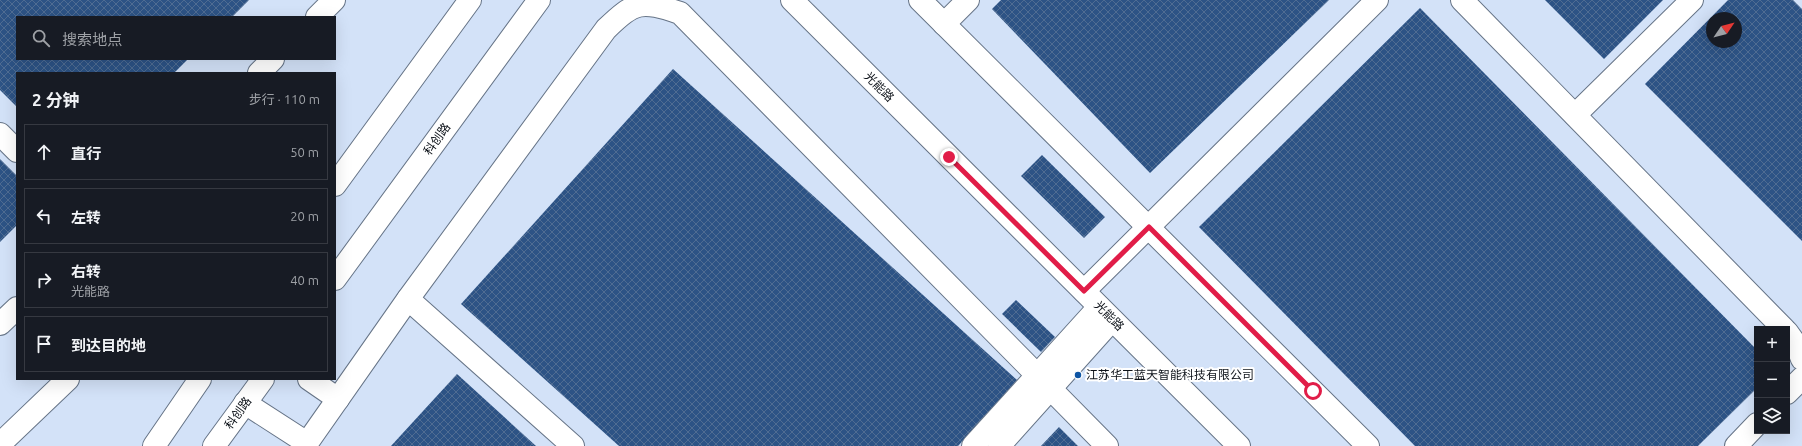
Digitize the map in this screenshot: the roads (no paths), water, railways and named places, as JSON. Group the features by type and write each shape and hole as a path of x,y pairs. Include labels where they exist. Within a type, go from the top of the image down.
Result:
{"street":[{"path":"317,16 334,0"},
{"path":"336,185 470,0"},
{"name":"科创路","path":"336,278 539,0"},
{"name":"光能路","path":"792,0 1239,446"},
{"path":"920,0 1368,446"},
{"path":"944,24 968,0"},
{"path":"1084,291 1377,0"},
{"path":"1462,0 1781,326"},
{"path":"1575,115 1692,0"},
{"path":"245,404 306,445 408,299 606,29 623,13 638,3 660,5 680,13 1107,446"},
{"path":"260,72 272,60"},
{"path":"0,134 16,150"},
{"path":"408,299 573,446"},
{"path":"0,324 16,309"},
{"path":"973,446 1044,382 1106,313"},
{"path":"1790,336 1797,346 1802,359"},
{"path":"1790,390 1802,378"},
{"path":"0,444 67,380"},
{"path":"154,446 199,380"},
{"name":"科创路","path":"214,446 262,380"},
{"path":"310,380 338,400"},
{"path":"999,446 1044,382"},
{"path":"1736,446 1754,427"}],"place":[{"name":"江苏华工蓝天智能科技有限公司","path":"1078,375"}]}
